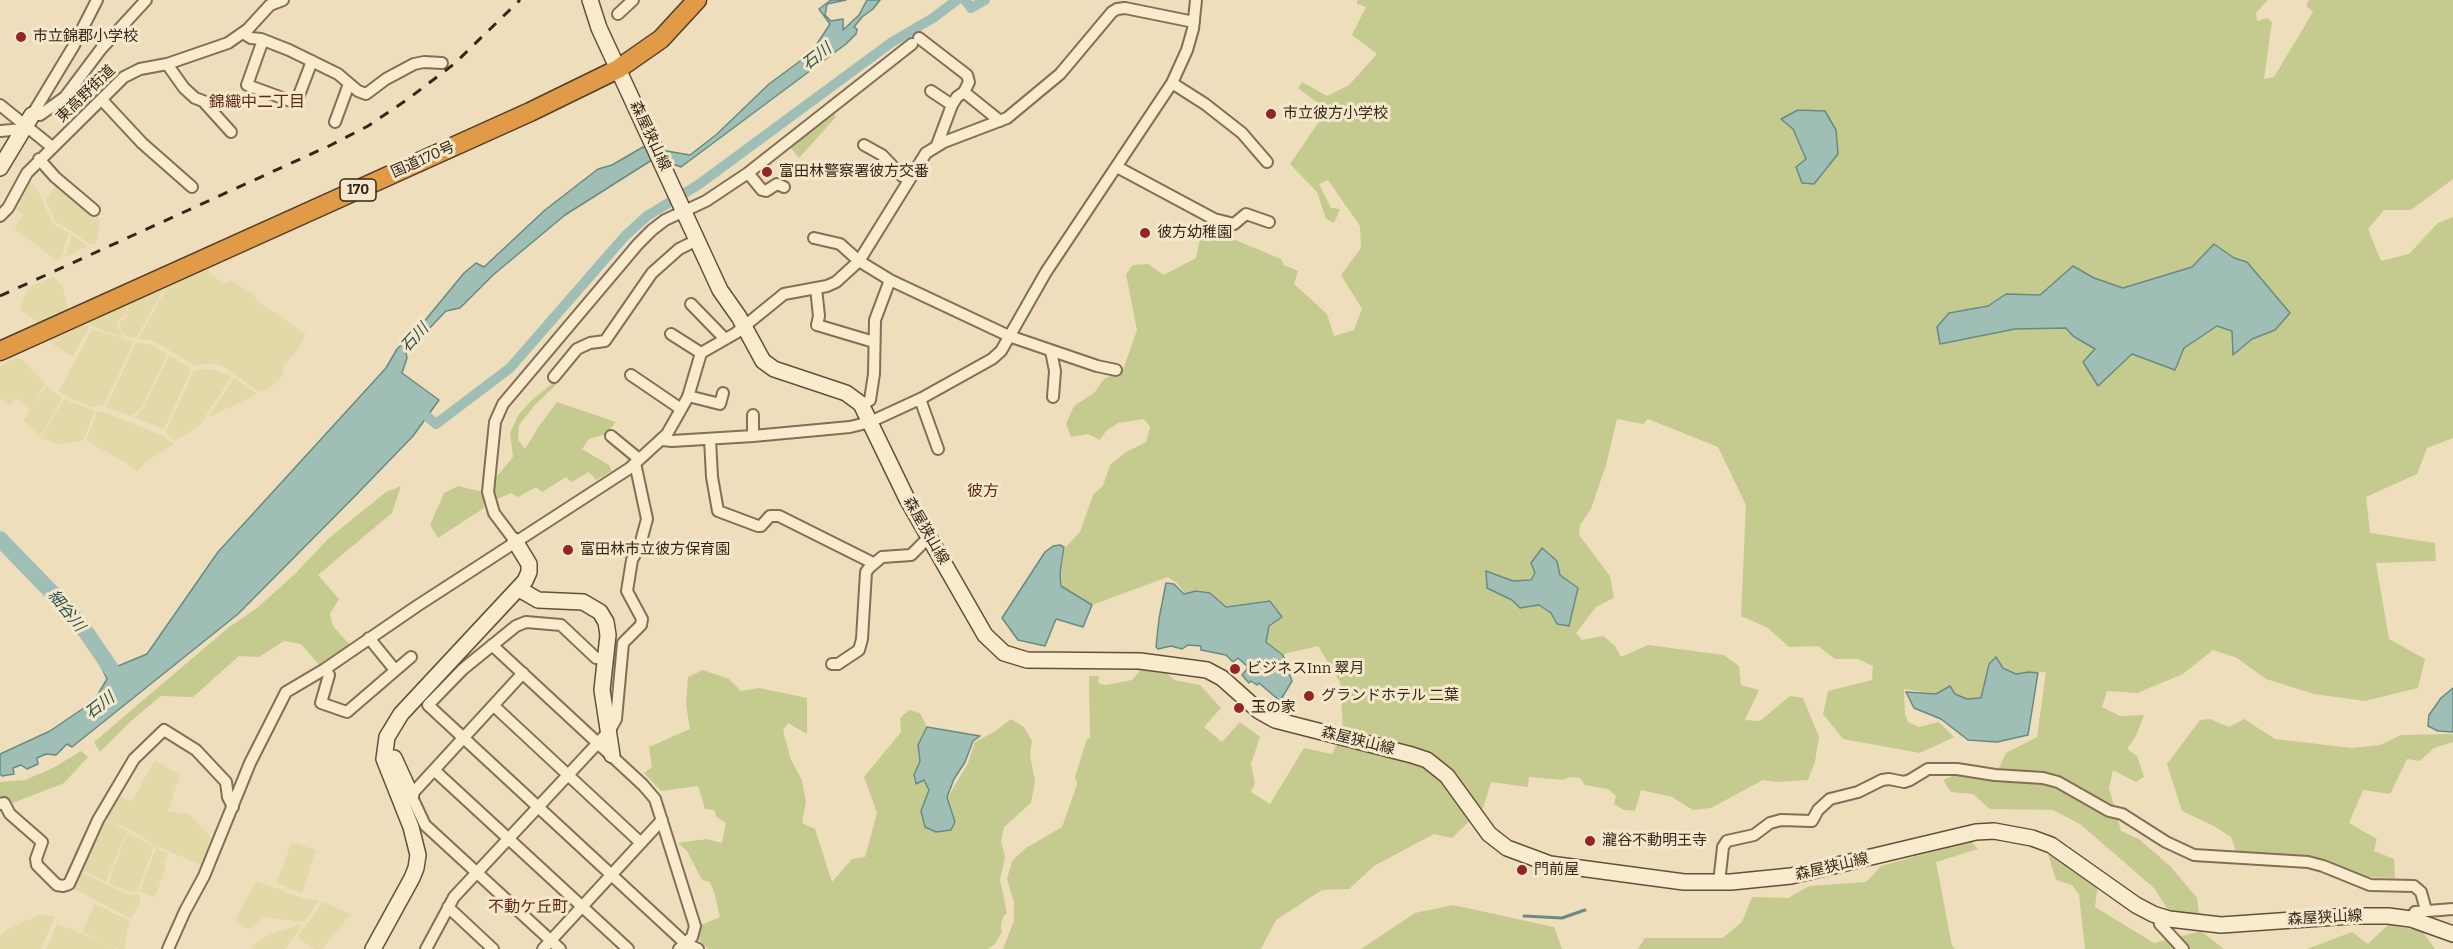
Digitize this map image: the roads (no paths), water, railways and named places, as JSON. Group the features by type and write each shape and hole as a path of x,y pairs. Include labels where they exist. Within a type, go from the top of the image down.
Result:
{"highway":[{"name":"国道170号","path":"0,351 530,112 618,69 661,39 697,0"}],"main road":[{"name":"森屋狭山線","path":"590,0 599,28 720,290 766,365 846,393 862,405 888,464 985,635 1004,653 1027,660 1140,661 1201,668 1222,678 1259,711 1275,720 1413,754 1428,760 1447,776 1489,834 1507,848 1550,864 1596,872 1684,882 1719,883 1791,876 1966,834 1994,831 2051,845 2136,905 2158,916 2180,922 2221,925 2366,916 2411,919 2453,934"},
{"path":"0,168 27,123"},
{"path":"373,949 416,868 418,855 411,827 384,759 384,744 401,714 519,589 529,572 525,556 515,541"},
{"path":"519,589 538,600 583,602 600,612 608,635 602,690 603,737 612,755"},
{"path":"390,732 391,753 411,795"}],"street":[{"path":"27,123 73,47 97,0"},
{"path":"0,131 27,123 65,97 101,49 146,0"},
{"path":"663,440 710,439 850,427 870,422 920,399 992,359 1001,351 1046,272 1172,83 1187,50 1194,22 1196,0"},
{"name":"東高野街道","path":"0,216 8,208 27,172 130,73 212,50 243,33 275,1"},
{"path":"618,14 634,5"},
{"path":"168,949 204,876 250,763 286,692 325,669 637,461 663,440 688,396 701,353 743,327 784,294 836,282 859,261 926,153 937,145 1007,118 1060,74 1108,16 1117,9 1138,10 1194,22"},
{"path":"243,33 312,61 338,74 358,92 366,94 414,64 442,63"},
{"path":"263,40 247,85 296,103 312,61"},
{"path":"515,541 490,504 488,492 496,415 531,369 638,244 665,220 714,196 748,173 915,41 967,75 969,82 964,92 952,105 937,145"},
{"path":"167,64 184,88 195,98 203,101 231,132"},
{"path":"1172,83 1221,115 1254,145 1267,162"},
{"path":"335,122 349,84"},
{"path":"931,91 952,105"},
{"path":"964,92 1000,121"},
{"path":"102,100 142,143 192,187"},
{"path":"0,105 27,123 52,147"},
{"path":"864,145 882,155 902,176 909,179"},
{"path":"39,159 55,177 94,210"},
{"path":"1117,167 1214,219 1234,224 1246,214 1269,222"},
{"path":"748,173 762,190 766,191 777,184 784,187"},
{"path":"814,238 840,244 859,261 890,279 1009,336 1096,366 1116,370"},
{"path":"554,377 577,349 590,343 605,341 657,267 680,249 697,240"},
{"path":"862,405 870,400 875,320 890,279"},
{"path":"816,288 819,316 817,325 874,342"},
{"path":"691,304 725,339"},
{"path":"671,334 701,353"},
{"path":"1051,351 1055,371 1053,397"},
{"path":"631,375 681,409"},
{"path":"688,396 720,404 723,393"},
{"path":"920,399 938,449"},
{"path":"753,415 753,436"},
{"path":"427,948 448,907 476,872 603,737 616,719 623,643 641,625 642,619 627,591 632,561 648,519 637,461 611,436"},
{"path":"710,439 712,477 718,511 758,526 761,526 770,516 779,516 873,563"},
{"path":"832,664 838,664 859,650 862,639 866,572 882,557 911,555 929,537"},
{"path":"604,659 597,658 561,625 526,622 516,626 463,669 428,705 612,875 682,946 698,949"},
{"path":"369,638 395,670"},
{"path":"492,645 603,737"},
{"path":"325,669 328,675 321,703 347,712 411,657"},
{"path":"523,673 411,795 425,825 560,949"},
{"path":"494,706 641,843"},
{"path":"0,804 4,803 10,813 42,842 36,860 37,865 57,885 63,886 69,884 98,820 134,759 164,730 196,750 226,782 228,796 233,807"},
{"path":"612,755 650,792 662,820 695,926 692,937 682,946"},
{"path":"1719,883 1723,847 1727,841 1754,835 1770,823 1781,820 1812,821 1818,810 1830,799 1858,792 1882,780 1904,782 1928,769 1957,769 1995,775 2035,777 2058,782 2109,811 2122,814 2166,842 2194,855 2308,862 2324,866 2370,885 2414,886 2421,892 2426,910"},
{"path":"434,770 628,949"},
{"path":"543,949 662,820"},
{"path":"448,907 493,949"},
{"path":"2411,919 2415,912 2453,909"},
{"path":"2158,916 2160,924 2183,949"}],"water":[{"name":"石川","path":"831,0 846,0 827,4 825,15 831,21 843,19 843,30 859,15 867,0 880,0 854,27 857,29 856,34 846,44 681,167 655,158 565,215 493,275 460,308 446,311 421,337 405,347 407,358 402,373 439,400 413,436 238,614 72,747 67,744 56,755 46,754 37,758 38,764 27,769 21,765 13,768 14,774 2,776 0,774 0,754 50,731 94,701 107,679 98,660 104,654 118,666 147,654 218,552 386,368 397,349 418,329 464,273 476,263 484,267 545,210 598,169 612,165 643,147 690,155 717,134 769,84 811,53 830,24 819,9"},
{"path":"1798,110 1825,111 1836,130 1838,154 1814,184 1802,183 1796,167 1806,159 1793,129 1781,119"},
{"path":"2214,244 2234,258 2247,262 2290,313 2275,330 2252,339 2233,355 2232,331 2217,326 2184,348 2175,370 2132,354 2098,386 2083,362 2095,349 2073,336 2066,328 2015,329 1940,344 1937,327 1949,313 1988,306 2006,294 2040,295 2073,266 2094,278 2123,288 2192,267"},
{"path":"1053,546 1064,547 1060,574 1061,586 1092,605 1083,627 1056,619 1045,646 1018,640 1002,618 1045,552"},
{"path":"1542,548 1557,561 1560,575 1578,588 1569,626 1557,624 1551,613 1539,605 1520,608 1512,600 1487,588 1486,571 1513,581 1531,580 1535,573 1531,563"},
{"path":"1166,583 1174,584 1184,594 1196,591 1210,593 1226,607 1270,601 1282,617 1269,626 1266,642 1283,655 1292,681 1280,701 1259,683 1257,685 1251,681 1249,683 1242,675 1247,666 1238,658 1233,662 1226,655 1201,650 1201,646 1188,645 1182,649 1171,646 1158,649 1156,647"},
{"path":"1996,657 2003,668 2016,674 2038,673 2028,735 1997,742 1968,740 1941,719 1914,708 1906,692 1936,694 1950,686 1955,694 1967,699 1981,698 1989,664"},
{"path":"2453,688 2453,732 2438,731 2428,726 2429,715 2441,698"},
{"path":"927,727 980,736 973,741 947,797 955,822 951,830 936,832 925,827 921,811 929,790 924,780 916,784 914,775 920,761 918,745"}],"waterway":[{"path":"417,408 436,424 510,368 625,236 647,216 698,185 892,42 933,18 957,0"},
{"path":"965,0 971,8 985,0"},
{"name":"細谷川","path":"0,539 60,601 86,632 114,673"},
{"path":"1524,916 1562,918 1585,910"}],"railway":[{"path":"0,296 368,126 454,64 520,0"}],"place":[{"name":"市立錦郡小学校","path":"21,37"},
{"name":"市立彼方小学校","path":"1271,114"},
{"name":"富田林警察署彼方交番","path":"767,172"},
{"name":"彼方幼稚園","path":"1145,233"},
{"name":"富田林市立彼方保育園","path":"568,550"},
{"name":"ビジネスInn 翠月","path":"1235,669"},
{"name":"グランドホテル 二葉","path":"1309,696"},
{"name":"玉の家","path":"1239,708"},
{"name":"瀧谷不動明王寺","path":"1590,841"},
{"name":"門前屋","path":"1522,870"}],"district":[{"name":"錦織中二丁目","path":"257,103"},
{"name":"彼方","path":"983,492"},
{"name":"不動ケ丘町","path":"528,908"}]}
